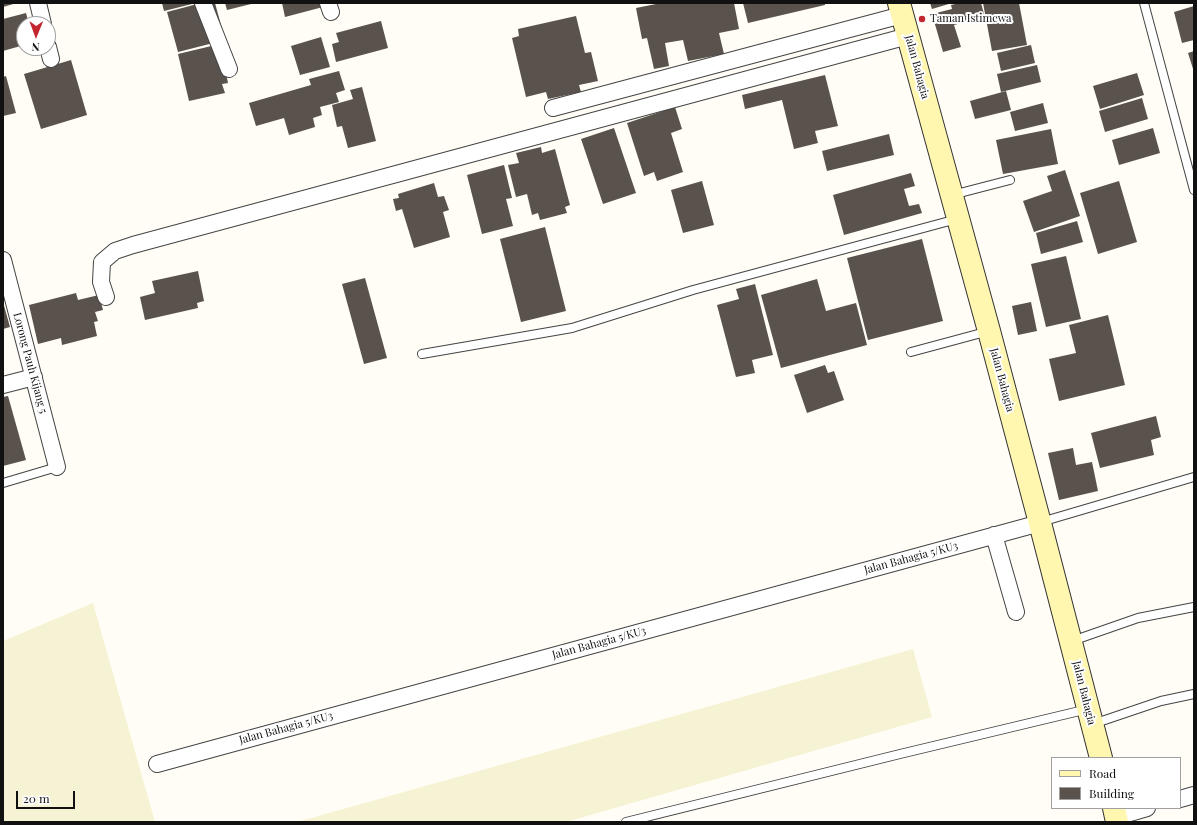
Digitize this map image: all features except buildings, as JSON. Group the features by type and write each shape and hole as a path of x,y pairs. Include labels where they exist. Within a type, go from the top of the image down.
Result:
{"street":[{"path":"38,3 41,16"},
{"path":"203,3 229,69"},
{"path":"553,108 900,9"},
{"name":"Jalan Bahagia","path":"900,9 989,331 1101,757"},
{"path":"106,297 101,282 102,262 115,251 133,245 908,36"},
{"name":"Lorong Pauh Kijang 5","path":"3,260 57,467"},
{"path":"3,385 34,377"},
{"name":"Jalan Bahagia 5/KU3","path":"157,764 1040,523"},
{"path":"994,535 1016,612"},
{"path":"1181,799 1194,795"},
{"path":"1115,816 1143,809"}],"lane":[{"path":"1144,3 1194,190"},
{"path":"951,195 1010,180"},
{"path":"422,354 572,328 693,290 958,219"},
{"path":"911,352 989,331"},
{"path":"3,483 57,467"},
{"path":"1040,523 1194,477"},
{"path":"1071,641 1138,618 1194,607"},
{"path":"626,822 900,754 1090,717 1194,694"}],"shaded area":[{"path":"93,603 155,822 3,822 3,641"},
{"path":"913,649 932,717 566,822 297,822"}],"place":[{"name":"Taman Istimewa","path":"922,19"}]}
